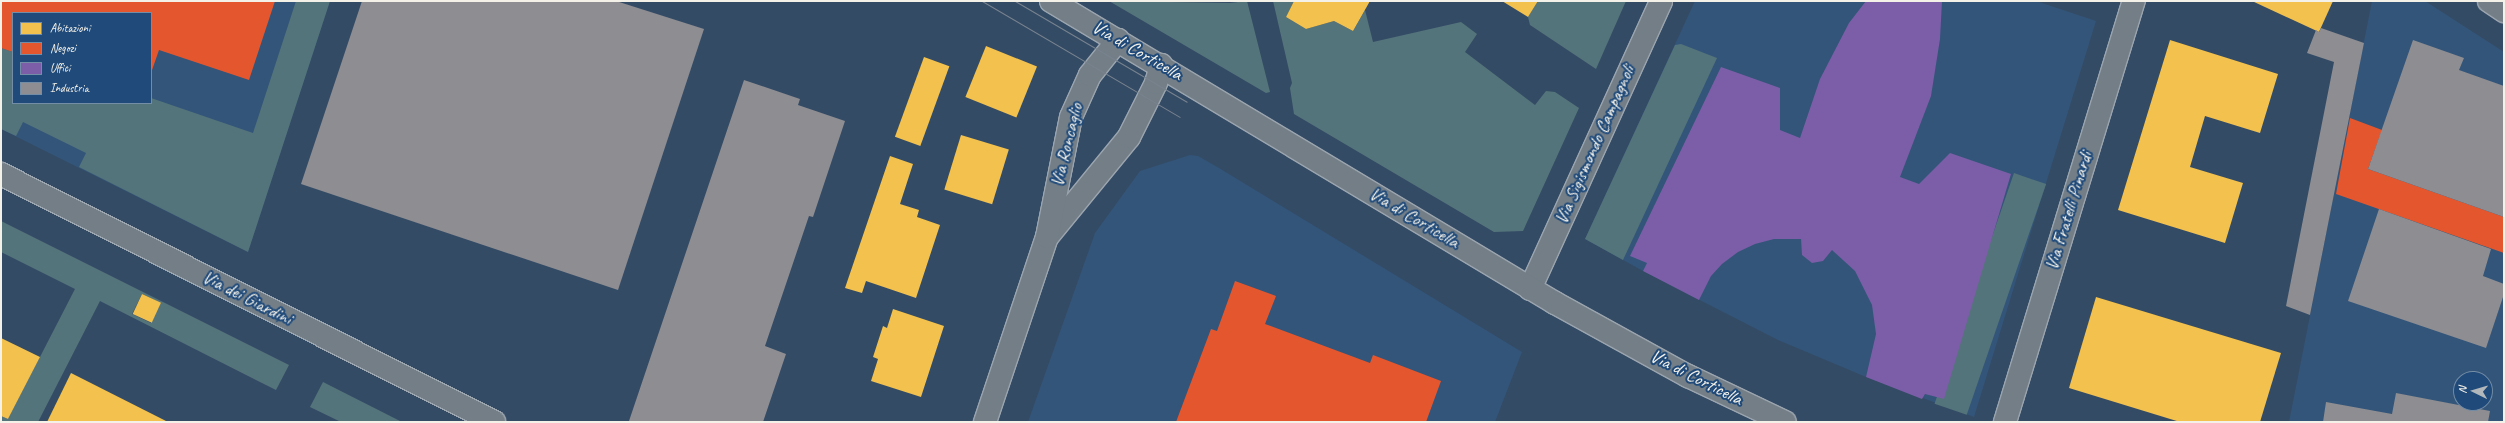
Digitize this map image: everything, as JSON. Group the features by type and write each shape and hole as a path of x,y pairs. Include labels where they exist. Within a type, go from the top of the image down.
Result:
{"street":[{"name":"Via di Corticella","path":"1050,1 1161,65 1530,289 1688,376 1785,422"},
{"name":"Via Sigismondo Campagnoli","path":"1530,289 1661,1"},
{"name":"Via Fratelli Pinardi","path":"2005,422 2134,1"},
{"path":"2489,1 2504,11"},
{"name":"Via Roncaglio","path":"985,422 1047,236 1067,132 1075,106 1095,67 1118,40"},
{"name":"Via Roncaglio","path":"1047,236 1129,137 1156,83 1161,65"},
{"name":"Via dei Giardini","path":"1,174 494,422"}],"shaded area":[{"path":"1,1 330,1 248,252 1,129"},
{"path":"1695,1 2036,1 2096,21 1974,417 1866,377 1778,340 1643,271 1585,239"},
{"path":"2372,1 2425,1 2504,52 2504,422 2289,422"},
{"path":"1190,155 1198,156 1219,168 1522,352 1495,422 1028,422 1095,233 1140,171"}],"green space":[{"path":"296,1 330,1 248,252 79,167 86,153 23,122 16,136 1,129 1,48 12,52 12,104 152,104 152,98 253,133"},
{"path":"1109,1 1230,3 1247,1 1270,92 1266,93"},
{"path":"1273,1 1294,1 1286,17 1306,29 1334,21 1353,31 1365,10 1373,42 1461,22 1477,34 1465,52 1535,105 1546,91 1555,92 1579,108 1523,231 1494,232 1294,114 1290,88 1292,83"},
{"path":"1538,1 1626,1 1596,69 1530,25 1528,17"},
{"path":"1681,44 1717,58 1623,260 1585,239 1675,45"},
{"path":"2014,173 2046,184 1967,415 1935,404"},
{"path":"1,221 289,365 276,390 100,301 38,422 1,422 1,416 8,419 75,289 1,252","holes":["142,294 161,303 151,323 132,314"]},
{"path":"323,382 402,422 341,422 310,407"}],"building: Abitazioni":[{"path":"1294,1 1370,1 1353,31 1334,21 1306,29 1286,17"},
{"path":"1502,1 1538,1 1528,17"},
{"path":"2252,1 2333,1 2319,32"},
{"path":"2170,40 2278,74 2260,133 2205,116 2190,167 2243,183 2225,243 2118,210"},
{"path":"986,46 1037,67 1016,118 965,97"},
{"path":"924,57 949,66 920,146 895,137"},
{"path":"961,135 1009,150 992,204 944,190"},
{"path":"890,156 913,164 900,204 919,210 917,217 940,225 916,298 866,281 862,293 845,288"},
{"path":"142,294 161,303 152,323 133,314"},
{"path":"2096,297 2281,353 2260,422 2180,422 2069,388"},
{"path":"893,309 944,326 921,397 871,381 878,359 873,357 883,326 887,328"},
{"path":"1,338 40,357 8,419 1,416"},
{"path":"71,373 168,422 47,422"}],"building: Negozi":[{"path":"1,1 275,1 249,80 159,50 152,70 152,12 12,12 12,52 1,48"},
{"path":"2350,118 2382,130 2368,169 2504,217 2504,253 2336,194"},
{"path":"1235,281 1276,296 1265,324 1370,363 1373,355 1441,381 1426,422 1176,422 1211,329 1217,331"}],"building: Uffici":[{"path":"1866,1 1942,1 1940,39 1931,96 1900,177 1919,184 1950,153 2011,174 1944,399 1925,394 1922,399 1866,377 1876,334 1872,305 1855,271 1832,250 1823,261 1812,263 1802,255 1801,239 1774,239 1755,244 1738,252 1722,264 1711,276 1699,300 1643,271 1647,263 1630,256 1721,67 1780,88 1780,130 1800,138 1820,79 1849,23"}],"building: Industria":[{"path":"362,1 616,1 704,29 618,290 301,184"},
{"path":"2321,28 2364,43 2310,315 2286,306 2334,62 2307,53 2316,30 2319,32"},
{"path":"2413,40 2464,58 2459,70 2504,86 2504,217 2368,169"},
{"path":"744,80 800,99 798,105 845,121 813,217 809,216 765,346 786,354 763,422 631,422 629,421"},
{"path":"2379,209 2491,249 2483,276 2504,284 2504,294 2486,348 2348,301"},
{"path":"2396,393 2453,404 2453,411 2490,411 2488,422 2323,422 2326,402 2392,414"}],"tram line":[{"path":"982,1 1180,117"},
{"path":"1015,1 1187,102"}]}
